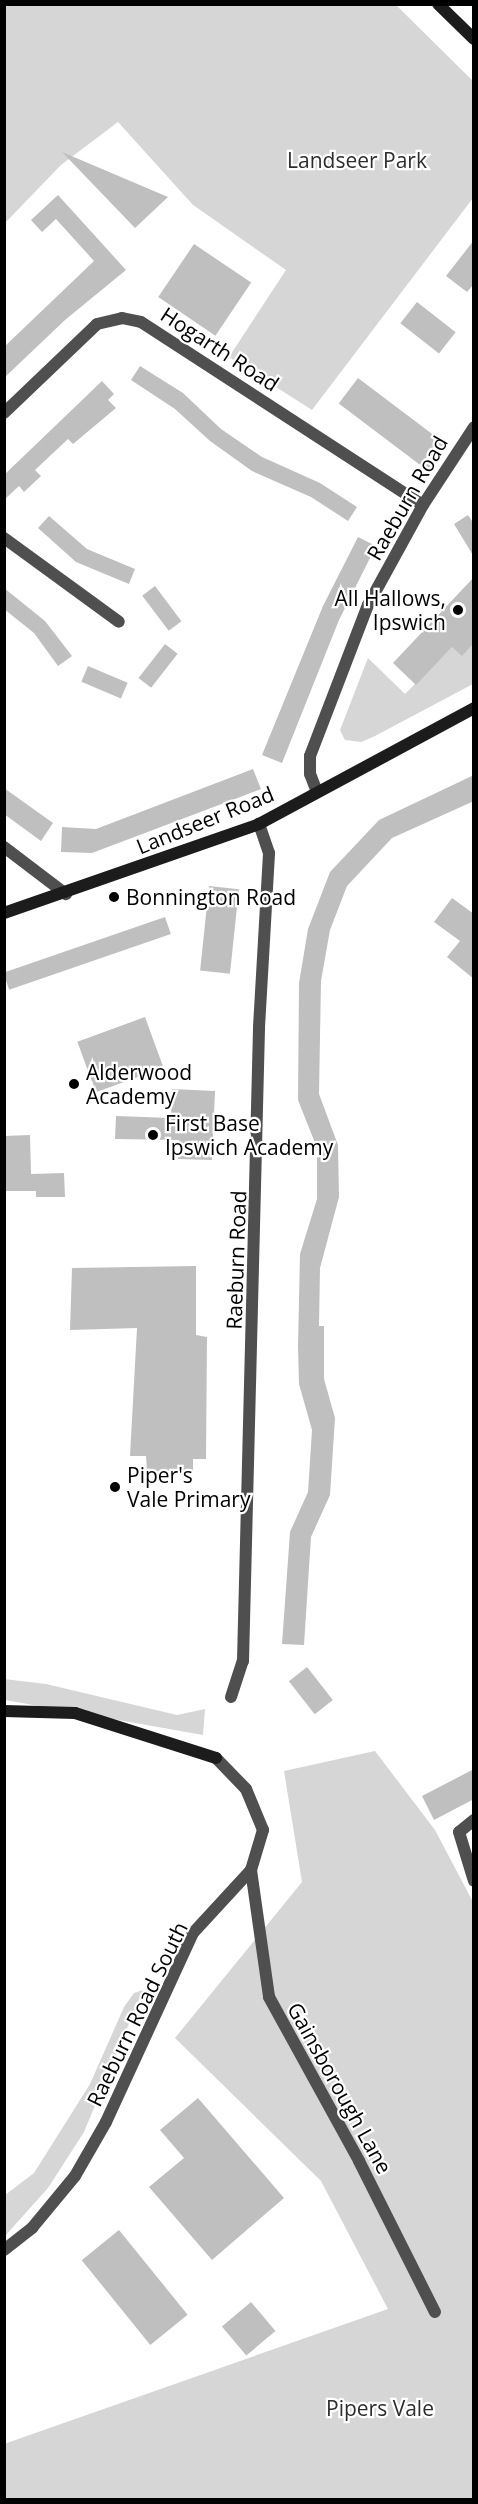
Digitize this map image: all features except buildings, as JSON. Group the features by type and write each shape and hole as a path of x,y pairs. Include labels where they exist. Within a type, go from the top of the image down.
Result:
{"street":[{"path":"438,4 474,39"},
{"name":"Hogarth Road","path":"4,413 98,324 122,318 141,322 423,505"},
{"name":"Raeburn Road","path":"317,792 310,774 310,756 368,605 423,505 471,435"},
{"path":"4,538 119,622"},
{"name":"Landseer Road","path":"4,912 66,894 260,824 474,708"},
{"name":"Raeburn Road","path":"231,1697 243,1661 259,1027 269,853 260,824"},
{"path":"4,847 66,894"},
{"name":"Raeburn Road South","path":"4,1711 75,1713 216,1758 246,1789 263,1830 251,1870 193,1933 106,2122 75,2176 32,2228 4,2250"},
{"path":"474,1820 459,1832 474,1881"},
{"name":"Gainsborough Lane","path":"251,1870 269,1997 359,2161 435,2312"}],"green space":[{"name":"Landseer Park","path":"5,5 396,5 473,81 473,198 312,410 229,357 286,270 193,205 118,122 61,165 5,223"},
{"path":"473,643 473,684 375,736 361,742 345,740 340,730 368,658 405,694 452,647"},
{"path":"4,1679 46,1684 177,1715 205,1709 203,1735 5,1700"},
{"name":"Pipers Vale","path":"375,1751 435,1830 473,1902 473,2499 5,2499 4,2444 388,2309 321,2181 175,2038 302,1882 284,1771"},
{"path":"143,1990 84,2132 48,2188 5,2236 5,2195 34,2173 90,2084 124,2007 134,1993"}],"place":[{"name":"All Hallows, Ipswich","path":"458,610"},
{"name":"Bonnington Road","path":"114,897"},
{"name":"Alderwood Academy","path":"74,1084"},
{"name":"First Base Ipswich Academy","path":"153,1135"},
{"name":"Piper's Vale Primary","path":"115,1487"}]}
